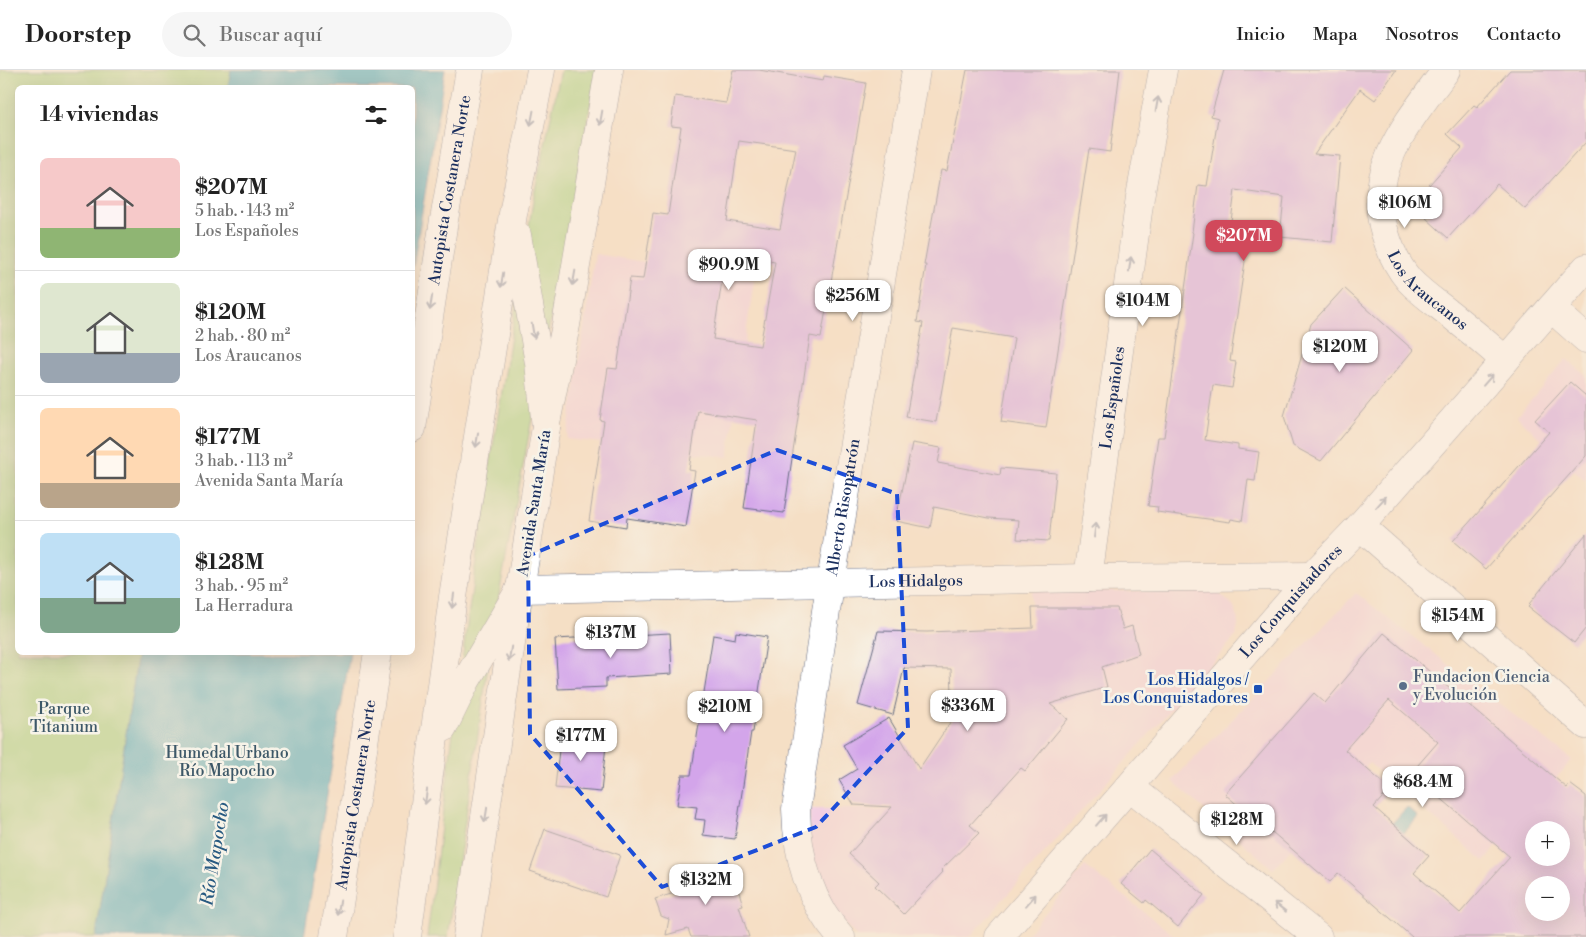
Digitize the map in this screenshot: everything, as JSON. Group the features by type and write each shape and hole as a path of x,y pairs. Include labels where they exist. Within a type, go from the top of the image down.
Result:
{"main road":[{"name":"Autopista Costanera Norte","path":"415,408 444,220 470,70"},
{"path":"407,937 453,597 513,214 541,70"},
{"name":"Avenida Santa María","path":"467,937 546,427 566,325 609,70"},
{"name":"Alberto Risopatrón","path":"841,937 822,911 810,887 802,863 796,826 796,809 831,582 916,70"},
{"name":"Los Españoles","path":"1088,578 1140,197 1163,70"},
{"name":"Los Araucanos","path":"1446,70 1392,149 1385,167 1381,186 1382,225 1391,250 1408,279 1505,360"},
{"path":"513,214 539,363 546,427"},
{"name":"Los Conquistadores","path":"999,937 1312,576 1360,526 1586,268"},
{"path":"1551,308 1586,339"},
{"path":"1360,526 1586,725"},
{"name":"Los Hidalgos","path":"520,589 831,582 1312,576"},
{"path":"431,755 466,681 520,589"},
{"name":"Autopista Costanera Norte","path":"334,937 378,655"},
{"path":"1130,787 1318,937"}],"highlighted area":[{"path":"777,450 897,494 908,728 816,827 662,887 530,734 528,556"}],"shaded area":[{"path":"595,254 754,280 728,457 567,439"},
{"path":"1566,359 1586,375 1586,481 1517,417"},
{"path":"1031,591 1211,591 1220,594 1233,606 1237,615 1238,625 1235,637 970,937 857,937 823,896 808,837 811,809 892,809 946,729 1032,676"},
{"path":"1356,593 1572,760 1484,861 1369,763 1273,869 1172,781"},
{"path":"1085,866 1176,937 1025,937"}],"green space":[{"name":"Parque Titanium","path":"0,70 231,70 228,85 15,85 15,655 138,655 96,937 0,937"},
{"path":"561,70 597,70 497,606 448,937 427,937 465,638 488,477 534,195"}],"water":[{"path":"231,70 445,70 415,255 415,85 228,85"},
{"name":"Humedal Urbano Río Mapocho","path":"138,655 350,655 304,937 96,937"},
{"path":"1407,807 1418,817 1397,841 1385,831"}],"building":[{"path":"733,70 759,70 823,81 824,76 866,83 821,338 810,336 784,513 744,508 757,420 698,411 689,470 695,471 686,527 627,518 626,527 589,521 604,421 600,420 608,368 617,369 630,278 643,279 653,213 668,215 681,127 671,126 675,96 726,103","holes":["739,141 796,149 780,229 727,221","726,255 775,262 760,346 713,339"]},
{"path":"967,70 1120,70 1110,152 1089,149 1046,428 1001,422 1014,338 953,328 936,422 906,417 923,323 917,322 926,265 924,265 941,170 947,171"},
{"path":"1224,70 1396,70 1375,100 1360,89 1314,154 1340,156 1332,242 1280,237 1284,197 1235,190 1228,245 1247,248 1230,361 1236,362 1232,388 1213,385 1205,440 1238,445 1238,449 1259,452 1255,481 1248,480 1242,521 1231,519 1230,522 1157,512 1158,507 1148,506 1158,437 1164,437 1198,185 1207,186 1218,118 1211,116"},
{"path":"1510,70 1586,70 1586,142 1525,209 1497,184 1448,238 1426,218 1436,208 1421,194 1462,148 1447,134 1474,105 1477,107"},
{"path":"1344,288 1413,350 1321,461 1293,446 1284,416 1311,324"},
{"path":"1570,382 1586,396 1586,456 1486,569 1453,541 1549,432 1535,420"},
{"path":"912,443 941,448 938,463 1000,475 1001,468 1056,473 1049,541 1017,539 1019,520 989,518 934,507 930,528 896,521"},
{"path":"1586,534 1586,628 1574,643 1528,607"},
{"path":"1032,608 1117,608 1123,629 1132,626 1139,654 1102,667 1107,687 1050,704 1068,719 1025,771 1021,768 970,825 979,833 941,870 943,872 904,914 875,886 879,882 849,854 892,807 854,805 839,780 857,769 843,745 889,718 919,769 953,718 951,669 904,668 893,715 858,705 878,631 927,632 1033,628"},
{"path":"736,632 767,637 735,839 703,835 705,820 695,819 697,807 677,805 682,775 691,775 713,635 735,639"},
{"path":"670,633 672,674 606,678 606,687 558,689 555,639"},
{"path":"1384,633 1567,788 1570,784 1586,796 1586,937 1412,937 1338,873 1330,882 1272,832 1270,834 1225,794 1314,693 1325,703","holes":["1389,700 1438,742 1411,773 1510,857 1460,913 1414,873 1429,856 1374,807 1390,789 1345,750"]},
{"path":"561,731 607,736 601,792 555,788"},
{"path":"545,829 620,855 606,897 530,871"},
{"path":"1150,849 1204,895 1178,927 1146,900 1144,903 1121,884"},
{"path":"730,863 743,905 739,906 749,937 691,937 688,929 666,935 669,919 661,916 655,899 684,890 681,879"}],"place":[{"name":"Fundacion Ciencia y Evolución","path":"1403,686"},
{"name":"Los Hidalgos / Los Conquistadores","path":"1258,689"}],"water label":[{"name":"Río Mapocho","path":"215,854"}]}
